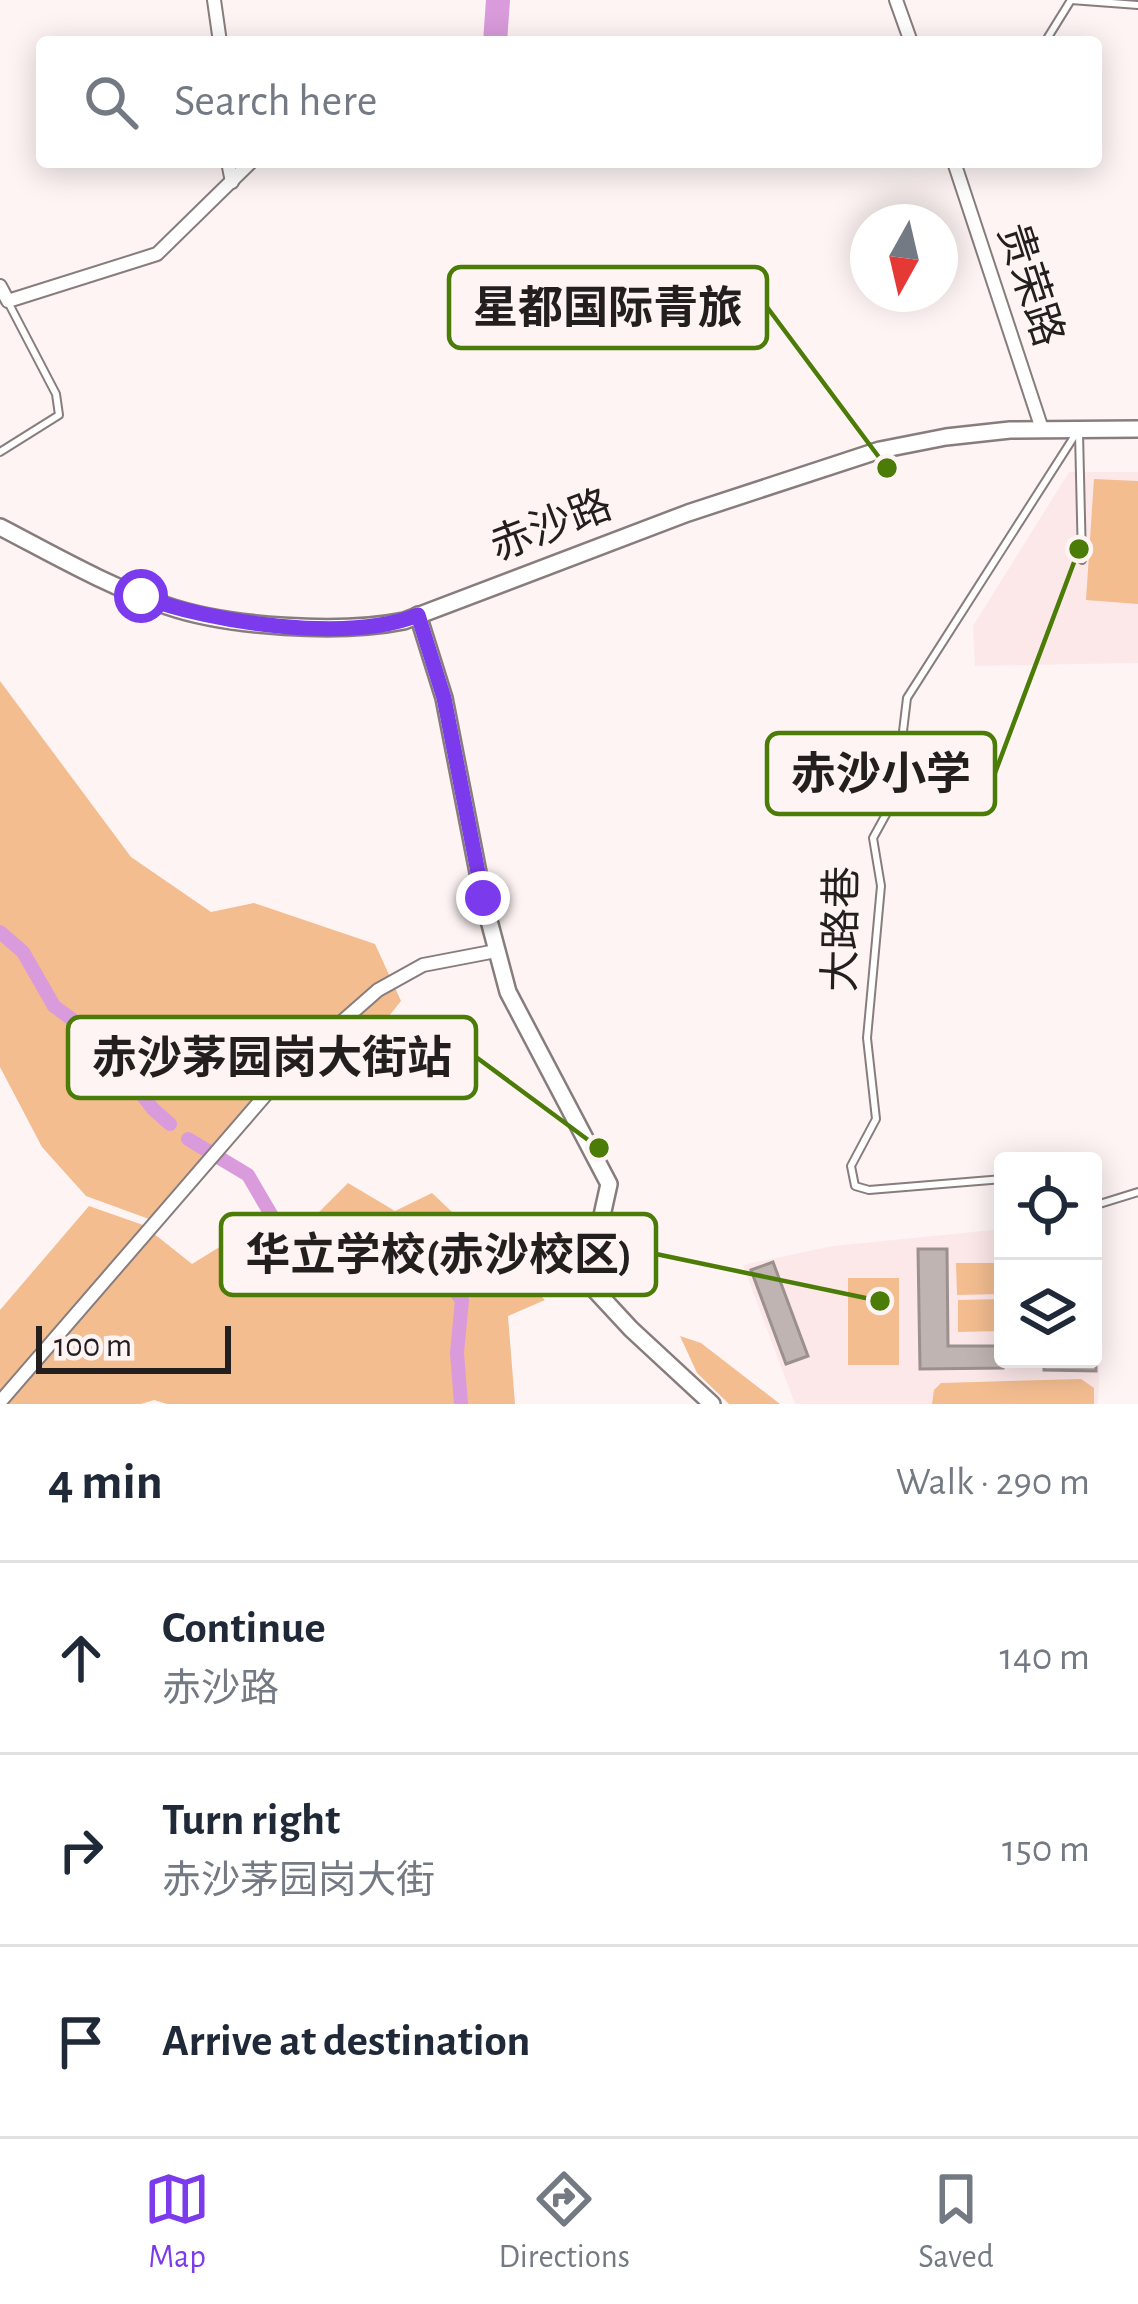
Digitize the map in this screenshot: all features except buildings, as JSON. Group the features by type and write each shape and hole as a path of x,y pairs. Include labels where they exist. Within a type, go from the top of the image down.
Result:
{"street":[{"path":"214,0 219,36"},
{"path":"896,0 909,36"},
{"path":"229,168 232,182"},
{"path":"0,286 8,302 157,254 245,168"},
{"name":"贵荣路","path":"956,168 1042,429"},
{"name":"赤沙路","path":"0,527 141,596 184,610 339,629 372,627 418,615 688,513 843,461 946,436 1138,429"},
{"path":"418,615 444,698 496,951 518,1015 607,1178 607,1202 580,1274 712,1404"},
{"path":"0,1402 288,1069 378,990 423,965 496,951"}],"lane":[{"path":"1049,36 1071,0 1138,5"},
{"path":"0,452 59,415 56,394 8,302"},
{"path":"1079,429 1082,560"},
{"name":"大路巷","path":"994,1180 869,1190 855,1186 851,1166 876,1119 867,1038 880,886 873,838 895,798 908,698 1079,429"},
{"path":"1102,1203 1138,1192"}],"shaded area":[{"path":"1069,472 1138,472 1138,663 975,666 973,626"},
{"path":"1094,479 1138,481 1138,604 1086,600"},
{"path":"0,681 131,857 211,912 254,903 375,944 401,1001 381,1026 254,1101 149,1219 86,1196 42,1147 0,1067"},
{"path":"348,1183 395,1211 432,1193 545,1300 508,1316 515,1404 167,1404 154,1400 141,1404 0,1404 0,1310 89,1206 143,1225 192,1264 247,1230 300,1231"},
{"path":"994,1230 994,1368 1100,1368 1098,1404 795,1404 743,1265 833,1246"},
{"path":"956,1263 994,1263 994,1294 957,1295"},
{"path":"848,1278 899,1278 899,1365 848,1365"},
{"path":"994,1299 994,1331 958,1332 958,1300"},
{"path":"680,1336 701,1343 780,1404 729,1404 697,1373"},
{"path":"1081,1379 1094,1388 1094,1404 932,1404 934,1390 941,1383"}],"waterway":[{"path":"495,36 498,0"},
{"path":"0,932 23,952 54,1006 101,1041 170,1124"},
{"path":"188,1139 248,1175 276,1223 305,1250 392,1250 410,1255 445,1280 462,1300 457,1353 461,1404"}],"place":[{"name":"星都国际青旅","path":"887,468"},
{"name":"赤沙小学","path":"1079,549"},
{"name":"赤沙茅园岗大街站","path":"599,1148"},
{"name":"华立学校(赤沙校区)","path":"880,1301"}],"route":[{"path":"141,596 199,614 313,628 372,627 418,615 444,698 483,898"}]}
